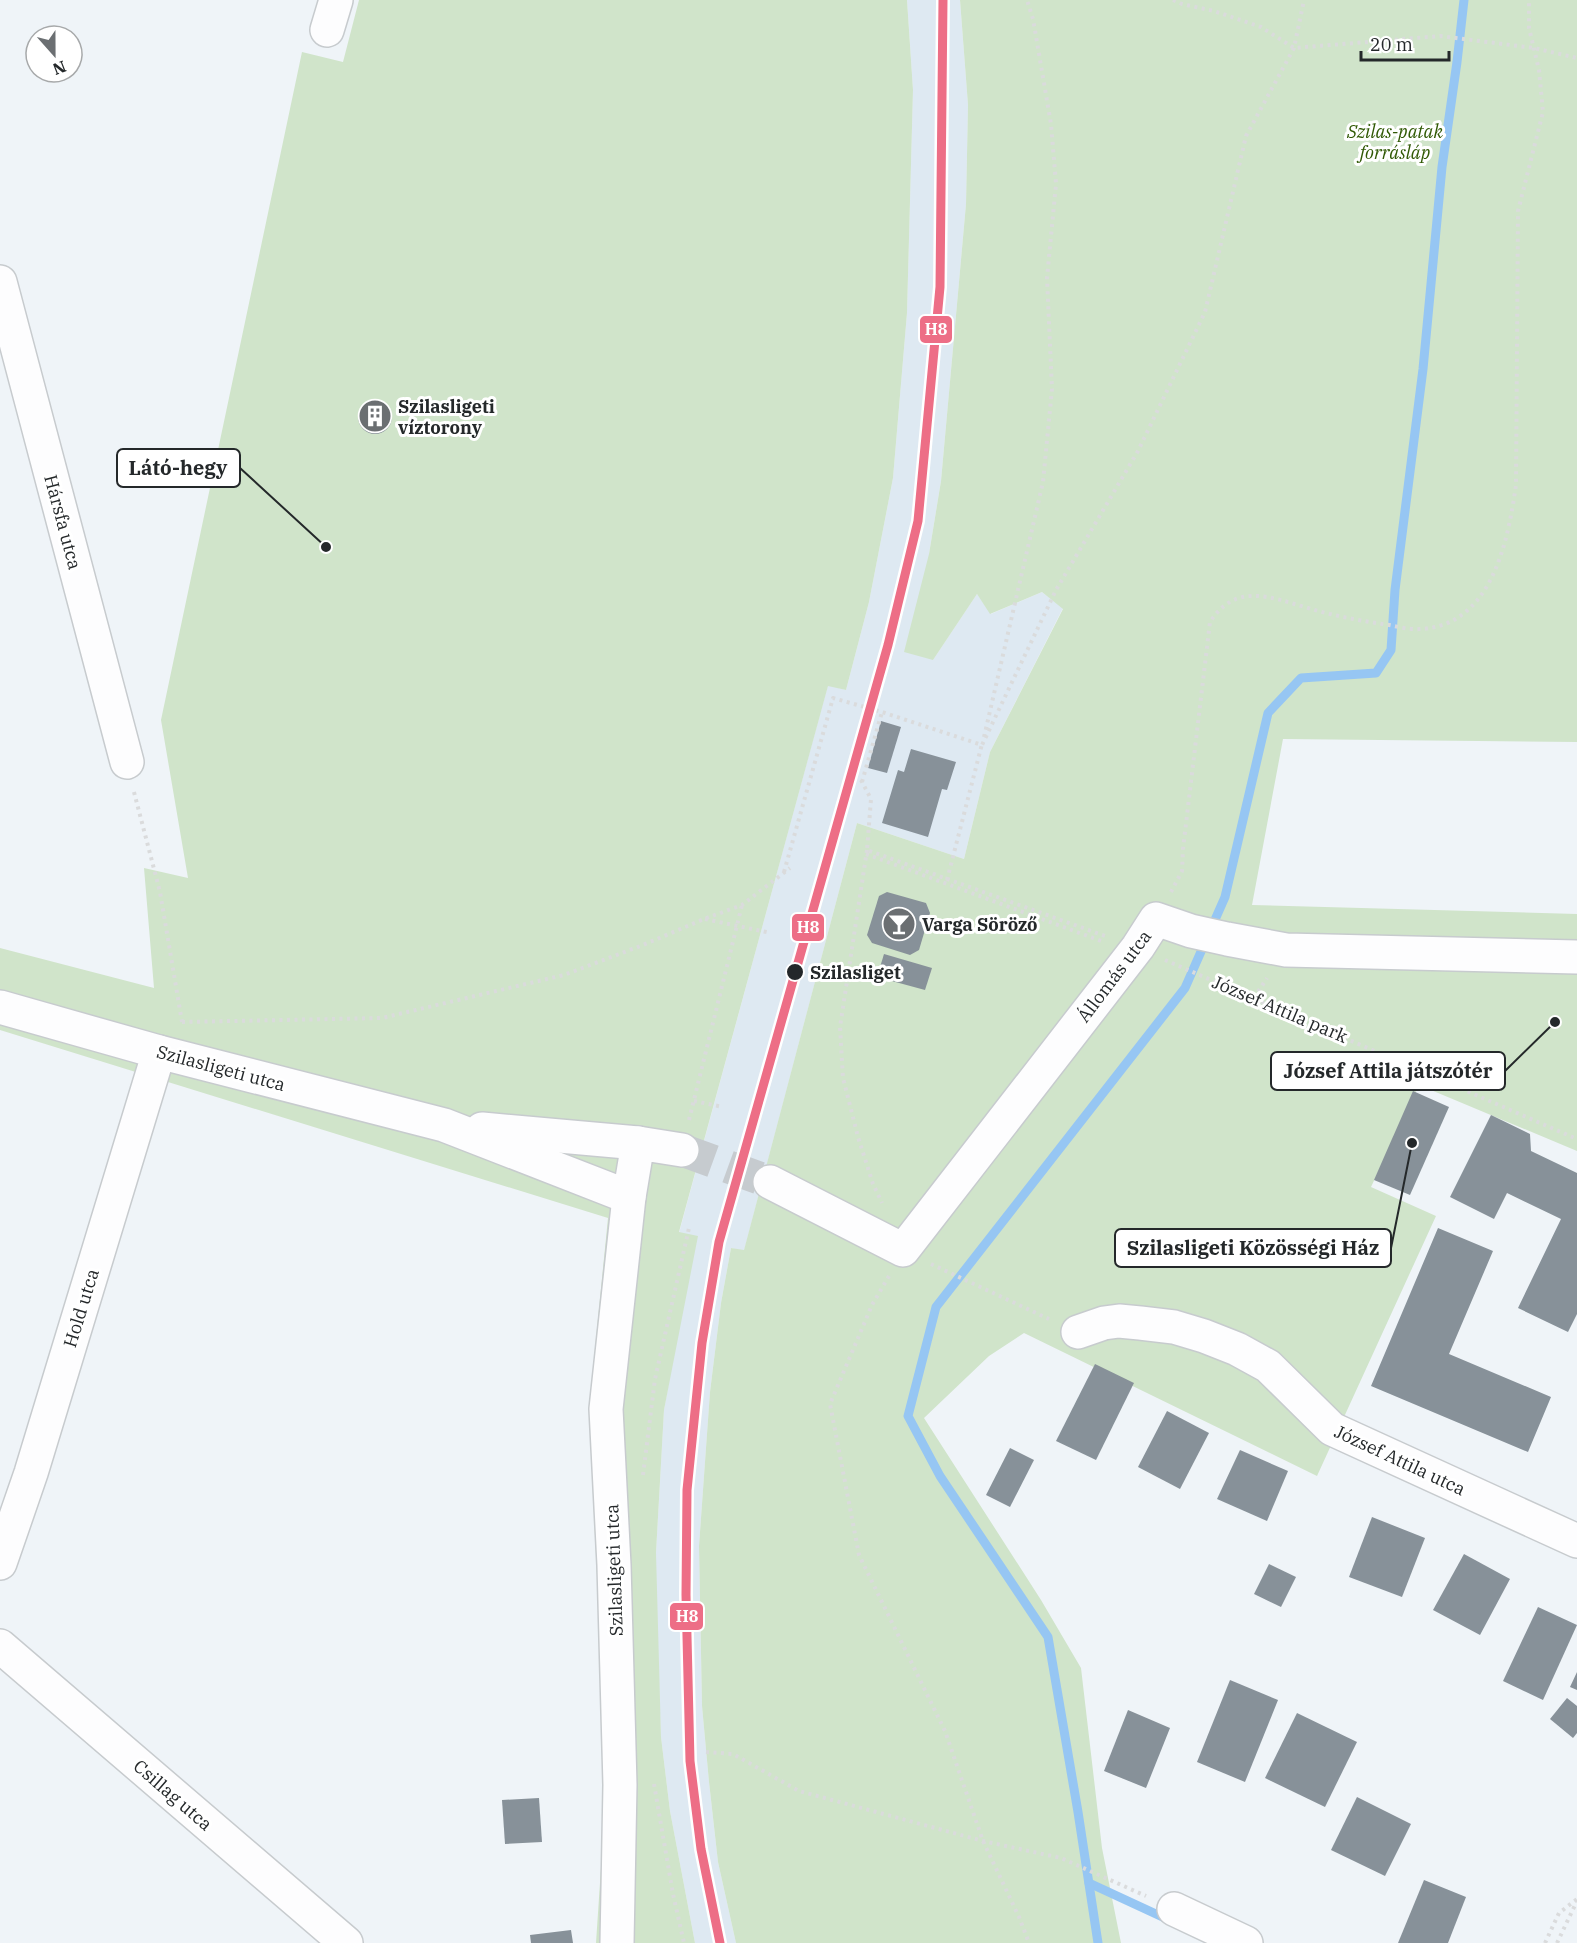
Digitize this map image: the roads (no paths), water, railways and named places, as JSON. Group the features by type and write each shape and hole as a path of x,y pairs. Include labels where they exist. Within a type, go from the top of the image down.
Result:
{"street":[{"name":"Hársfa utca","path":"0,282 127,762"},
{"name":"Állomás utca","path":"770,1182 903,1251 1135,950 1156,919 1191,931 1286,950 1577,957"},
{"name":"Szilasligeti utca","path":"0,1007 159,1052 444,1125 629,1197"},
{"name":"Hold utca","path":"0,1563 31,1473 159,1052"},
{"name":"Szilasligeti utca","path":"444,1125 638,1143 681,1150"},
{"name":"Szilasligeti utca","path":"617,1943 620,1785 614,1566 606,1409 629,1197 638,1143"},
{"name":"József Attila utca","path":"1078,1332 1104,1323 1119,1321 1140,1323 1174,1327 1237,1349 1269,1366 1332,1429 1577,1541"},
{"name":"Csillag utca","path":"0,1646 346,1943"},
{"path":"1174,1909 1246,1943"}],"waterway":[{"path":"1098,1943 1048,1637 940,1476 908,1416 936,1307 1185,988 1225,897 1268,713 1301,678 1376,673 1391,650 1395,590 1423,369 1442,167 1464,0"},
{"path":"1089,1883 1169,1920"}],"tunnel":[{"path":"682,1150 770,1182"}],"place":[{"name":"Szilasligeti víztorony","path":"375,416"},
{"name":"Látó-hegy","path":"326,547"},
{"name":"Varga Söröző","path":"899,924"},
{"name":"Szilasliget","path":"795,972"},
{"name":"József Attila játszótér","path":"1555,1022"},
{"name":"Szilasligeti Közösségi Ház","path":"1412,1143"}],"park label":[{"name":"Szilas-patak forrásláp","path":"1395,141"}]}
